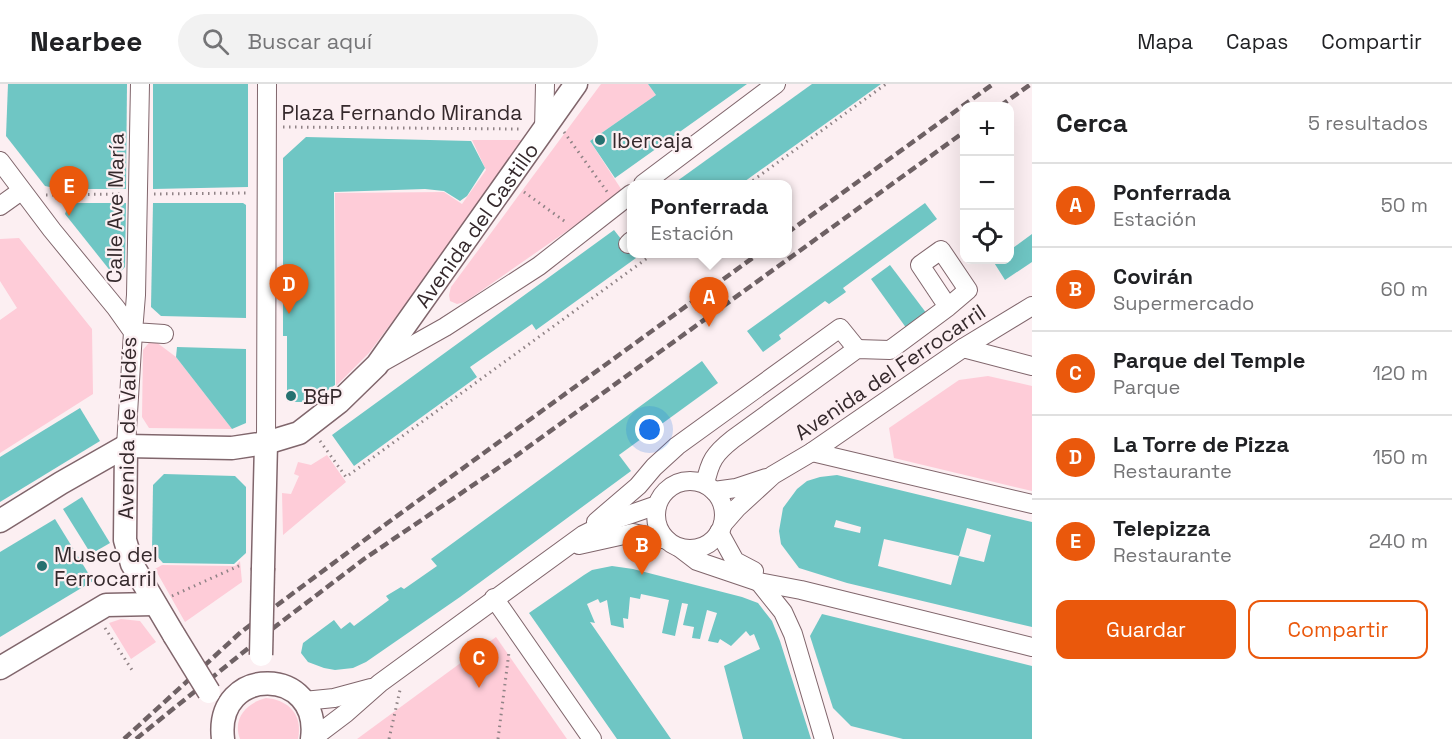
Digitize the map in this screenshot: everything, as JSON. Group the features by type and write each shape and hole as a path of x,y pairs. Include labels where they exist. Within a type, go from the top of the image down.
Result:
{"main road":[{"name":"Avenida del Castillo","path":"126,446 232,448 266,443 304,429 339,402 377,365 574,86"},
{"path":"266,474 279,455 304,429"},
{"path":"266,443 261,655 268,682"},
{"path":"0,521 126,446"},
{"name":"Avenida de Valdés","path":"126,446 125,540 132,564 154,604 209,692 225,713"},
{"path":"232,448 250,459 266,474"},
{"path":"0,668 106,605 154,604"},
{"path":"223,739 222,727 231,700 254,684 268,682 294,691 304,700 313,725 312,738"}],"street":[{"name":"Calle Ave María","path":"133,332 136,295 141,84"},
{"path":"266,443 267,84"},
{"path":"545,84 548,123"},
{"path":"549,84 554,88 574,86"},
{"path":"648,180 776,84"},
{"name":"Avenida de Valdés","path":"0,161 21,191 133,332 126,446"},
{"path":"0,206 21,191"},
{"name":"Avenida del Castillo","path":"377,365 455,321 539,266 626,201"},
{"name":"Avenida del Ferrocarril","path":"710,488 736,488 773,475 812,452 963,348 1032,306"},
{"path":"710,488 709,464 718,451 733,439 857,349 890,350 948,307"},
{"path":"583,535 638,486 654,466 840,327 857,349"},
{"path":"133,332 164,334"},
{"path":"963,348 1032,366"},
{"path":"718,418 733,439"},
{"path":"668,489 668,473 689,438"},
{"path":"812,452 1032,504"},
{"name":"Avenida del Ferrocarril","path":"721,528 773,475"},
{"path":"562,549 633,533 673,544 693,549 703,547 712,541 721,528 724,510 721,500 710,488 688,481 678,483 668,489 657,505 656,518 658,528 673,544 697,561 759,582 801,590 1032,647"},
{"path":"312,738 405,665 562,549 611,521 657,505"},
{"path":"721,528 735,561 748,569 801,590"},
{"path":"759,582 783,612 794,634 824,739"},
{"path":"494,598 592,739"},
{"path":"304,700 334,698 376,687"}],"path":[{"path":"754,180 886,84"},
{"path":"548,123 626,201"},
{"name":"Plaza Fernando Miranda","path":"266,127 520,129"},
{"path":"508,180 580,234"},
{"path":"304,429 346,477 647,258"},
{"path":"154,604 263,562"},
{"path":"94,612 132,670"},
{"path":"498,739 513,625"},
{"path":"389,739 405,665"}],"shaded area":[{"path":"601,84 648,84 656,95 590,141 623,192 465,302 457,304 450,301 451,287"},
{"path":"472,140 531,140 487,194 369,353 336,386 335,193 444,192 462,204 486,170"},
{"path":"19,238 92,329 93,394 0,453 0,320 17,308 0,281 0,239"},
{"path":"152,339 176,357 232,429 149,428 142,417 143,350"},
{"path":"988,376 1032,386 1032,491 894,458 889,428 959,380"},
{"path":"327,455 346,482 283,535 282,493 291,494 299,476 294,474 298,462 311,465"},
{"path":"240,561 242,582 185,622 155,569 162,565 235,566"},
{"path":"121,619 140,621 156,642 131,659 109,623"},
{"path":"496,637 567,739 357,739"},
{"path":"266,698 281,702 293,710 298,723 298,739 240,739 238,724 243,713 259,700"}],"building":[{"path":"8,84 127,84 126,189 59,189 45,186 6,136"},
{"path":"153,84 248,84 248,187 153,189"},
{"path":"648,84 747,84 615,178 590,141 656,95"},
{"path":"812,84 881,84 747,180 679,180"},
{"path":"306,137 471,141 485,168 467,196 460,201 444,191 425,189 334,192 335,385 311,402 287,402 287,336 283,336 283,158"},
{"path":"69,203 126,203 125,267 121,271 112,273 65,214"},
{"path":"153,203 243,203 246,205 246,318 161,316 151,307"},
{"path":"925,203 937,219 843,288 846,292 829,304 825,301 779,335 781,339 763,352 747,331"},
{"path":"614,230 627,247 627,258 636,258 536,330 532,324 470,367 477,377 354,466 332,435"},
{"path":"1032,234 1032,262 1005,280 995,264 1014,264 1014,247"},
{"path":"890,265 927,314 907,329 871,279"},
{"path":"177,347 246,349 246,423 232,429 176,357"},
{"path":"702,361 718,383 619,455 631,471 460,597 366,662 353,668 335,670 324,668 308,662 301,653 303,643 334,620 341,629 350,622 354,626 389,600 386,596 401,587 404,589 437,566 431,559"},
{"path":"80,408 100,441 0,502 0,457"},
{"path":"164,474 235,476 246,487 246,553 234,564 163,563 152,551 153,485"},
{"path":"837,475 1032,522 1032,627 847,583 799,568 781,544 779,531 783,508 797,489 807,481","holes":["836,520 861,527 860,533 834,527","967,528 991,535 984,562 959,556","884,539 959,556 951,585 878,566"]},
{"path":"82,497 110,543 91,554 63,509"},
{"name":"Museo del Ferrocarril","path":"55,519 93,581 0,637 0,552"},
{"path":"612,566 633,569 758,603 772,621 780,641 811,739 743,739 724,666 760,649 754,634 750,636 746,631 731,646 720,639 718,643 708,641 717,613 707,610 700,639 692,638 694,627 683,625 688,604 682,603 675,636 662,633 669,600 641,594 640,599 630,597 628,619 623,618 624,628 611,625 607,600 600,603 598,599 587,604 595,623 590,622 671,739 617,739 529,613 592,570"},
{"path":"822,614 1032,666 1032,739 903,739 851,726 833,708 810,636"}],"railway":[{"path":"792,229 993,84"},
{"path":"1006,102 1031,84"},
{"path":"792,256 960,135"},
{"path":"124,739 241,632 752,258"},
{"path":"136,739 272,629 364,559 513,458 790,258"}],"place":[{"name":"Ibercaja","path":"600,140"},
{"name":"Telepizza","path":"69,216"},
{"name":"La Torre de Pizza","path":"289,314"},
{"name":"Ponferrada","path":"709,327"},
{"name":"B&P","path":"291,396"},
{"name":"Museo del Ferrocarril","path":"42,566"},
{"name":"Covirán","path":"642,575"},
{"name":"Parque del Temple","path":"479,688"}]}
